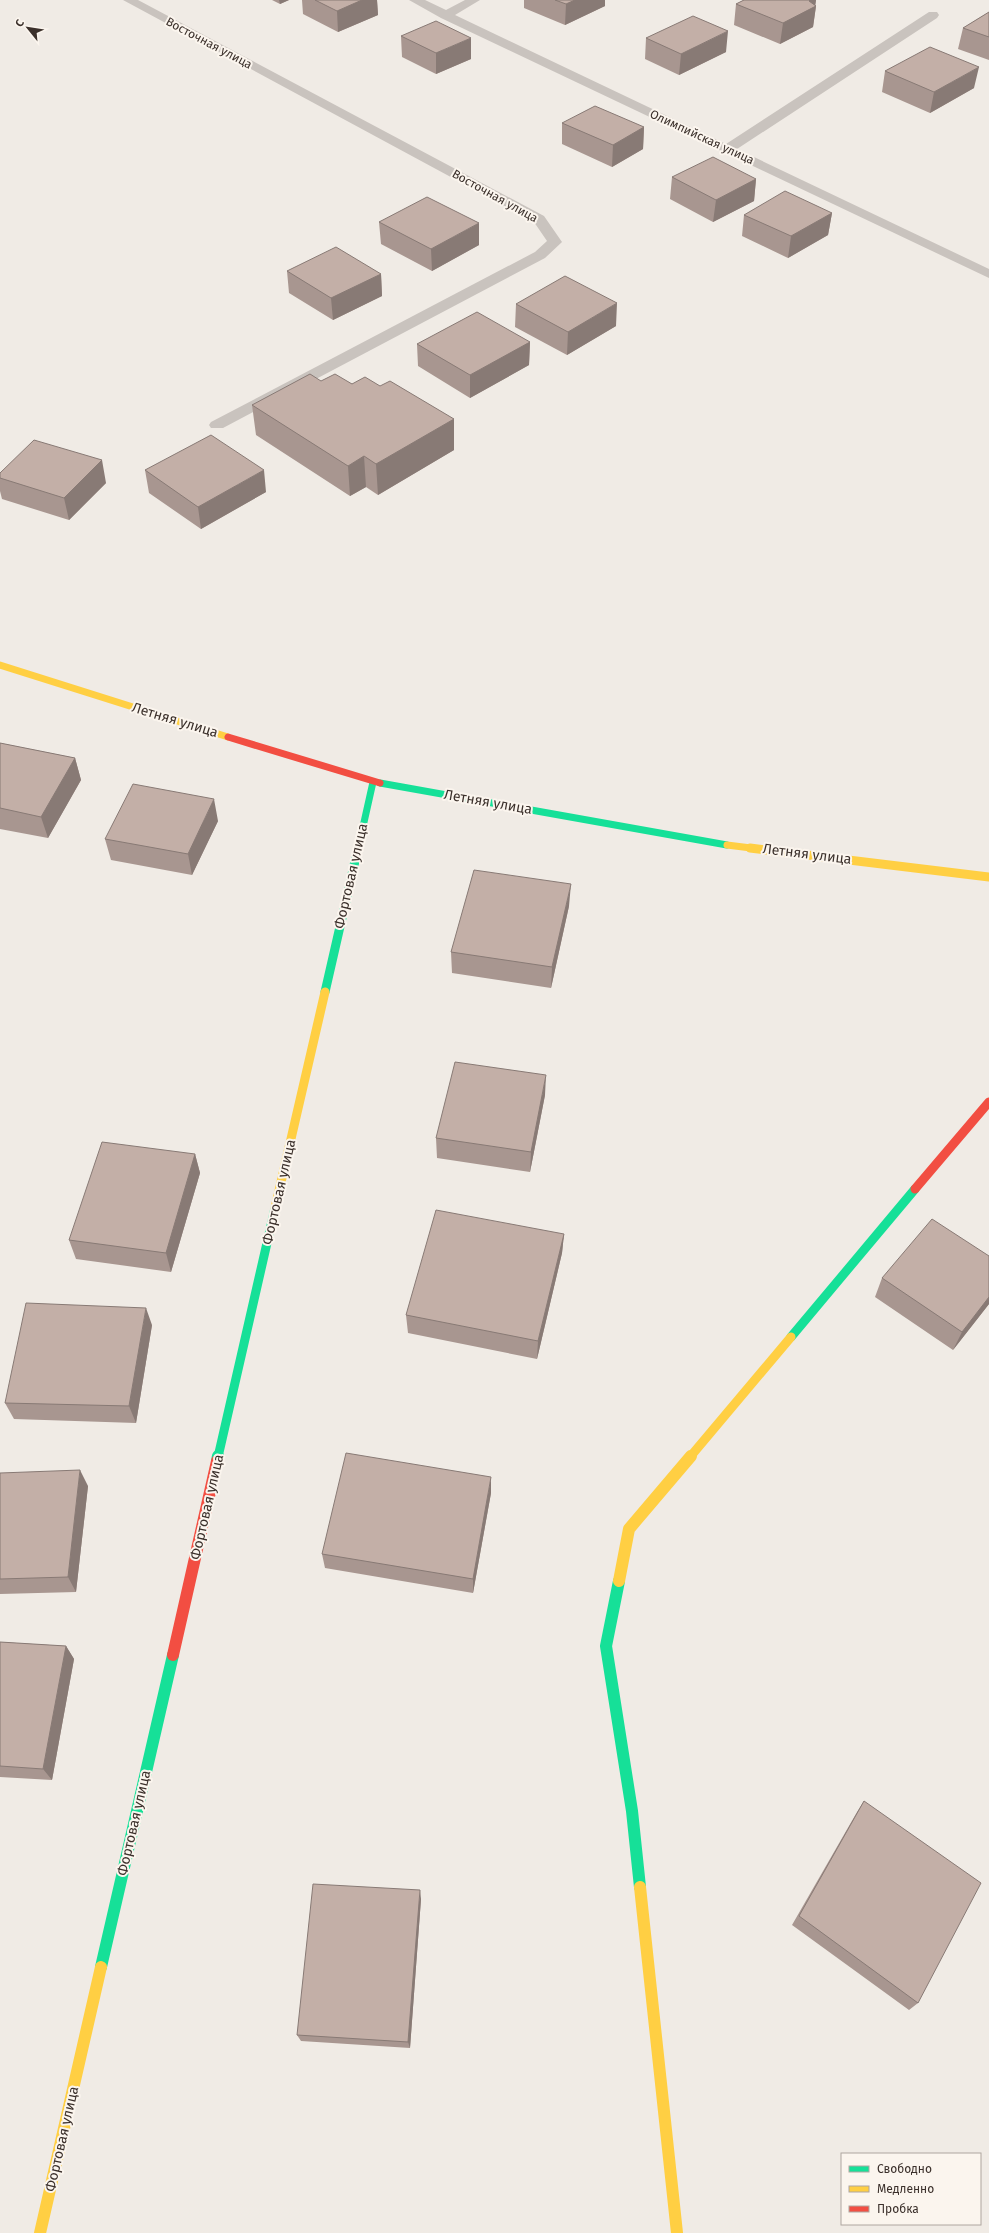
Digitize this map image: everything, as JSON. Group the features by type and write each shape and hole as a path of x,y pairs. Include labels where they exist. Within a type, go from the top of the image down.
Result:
{"street":[{"name":"Восточная улица","path":"129,0 539,219 555,242 540,255 217,425"},
{"name":"Олимпийская улица","path":"415,0 989,274"},
{"path":"445,15 474,0"},
{"path":"727,149 933,15"},
{"name":"Летняя улица","path":"0,665 373,782 721,844 989,877"},
{"name":"Фортовая улица","path":"40,2233 373,782"},
{"path":"677,2233 632,1811 606,1646 628,1529 989,1102"}],"building":[{"path":"315,0 362,0 337,11"},
{"path":"555,0 575,0 566,4"},
{"path":"744,0 810,0 809,1 816,6 783,23 736,4"},
{"path":"989,12 989,37 963,28"},
{"path":"693,16 728,31 681,54 646,38"},
{"path":"436,21 471,38 436,53 401,36"},
{"path":"930,47 979,67 934,92 885,71"},
{"path":"595,106 644,127 613,145 562,123"},
{"path":"713,157 756,179 716,200 672,177"},
{"path":"785,191 832,213 791,236 744,215"},
{"path":"427,197 479,223 431,249 379,222"},
{"path":"336,247 381,274 331,298 287,271"},
{"path":"565,276 617,303 568,332 516,304"},
{"path":"477,312 530,342 470,375 417,344"},
{"path":"310,374 321,381 335,374 352,384 365,377 380,386 390,381 454,419 376,464 364,456 348,466 252,405"},
{"path":"211,435 264,470 198,507 145,470"},
{"path":"34,440 102,460 64,498 0,478 0,473"},
{"path":"0,743 75,758 41,817 0,808"},
{"path":"133,784 214,799 188,854 105,839"},
{"path":"474,870 571,884 552,967 451,952"},
{"path":"455,1062 546,1075 531,1152 436,1138"},
{"path":"102,1142 195,1154 166,1253 69,1240"},
{"path":"436,1210 564,1234 538,1341 406,1315"},
{"path":"932,1219 989,1256 989,1297 962,1332 882,1278"},
{"path":"26,1303 146,1308 129,1406 5,1403"},
{"path":"346,1453 491,1477 473,1579 322,1554"},
{"path":"80,1470 68,1577 0,1579 0,1473"},
{"path":"0,1642 66,1646 43,1769 0,1766"},
{"path":"864,1801 981,1883 918,2003 799,1916"},
{"path":"313,1884 420,1890 408,2042 297,2035"}],"traffic: fast":[{"path":"325,992 373,782"},
{"path":"380,783 727,845"},
{"path":"791,1337 915,1189"},
{"path":"217,1461 275,1208"},
{"path":"619,1581 606,1646 632,1811 640,1887"},
{"path":"101,1967 173,1655"}],"traffic: slow":[{"path":"0,665 228,737"},
{"path":"727,845 989,877"},
{"path":"275,1208 325,992"},
{"path":"619,1581 629,1529 791,1337"},
{"path":"640,1887 677,2233"},
{"path":"40,2233 101,1967"}],"traffic: jam":[{"path":"228,737 380,783"},
{"path":"915,1189 989,1102"},
{"path":"173,1655 217,1461"}]}
